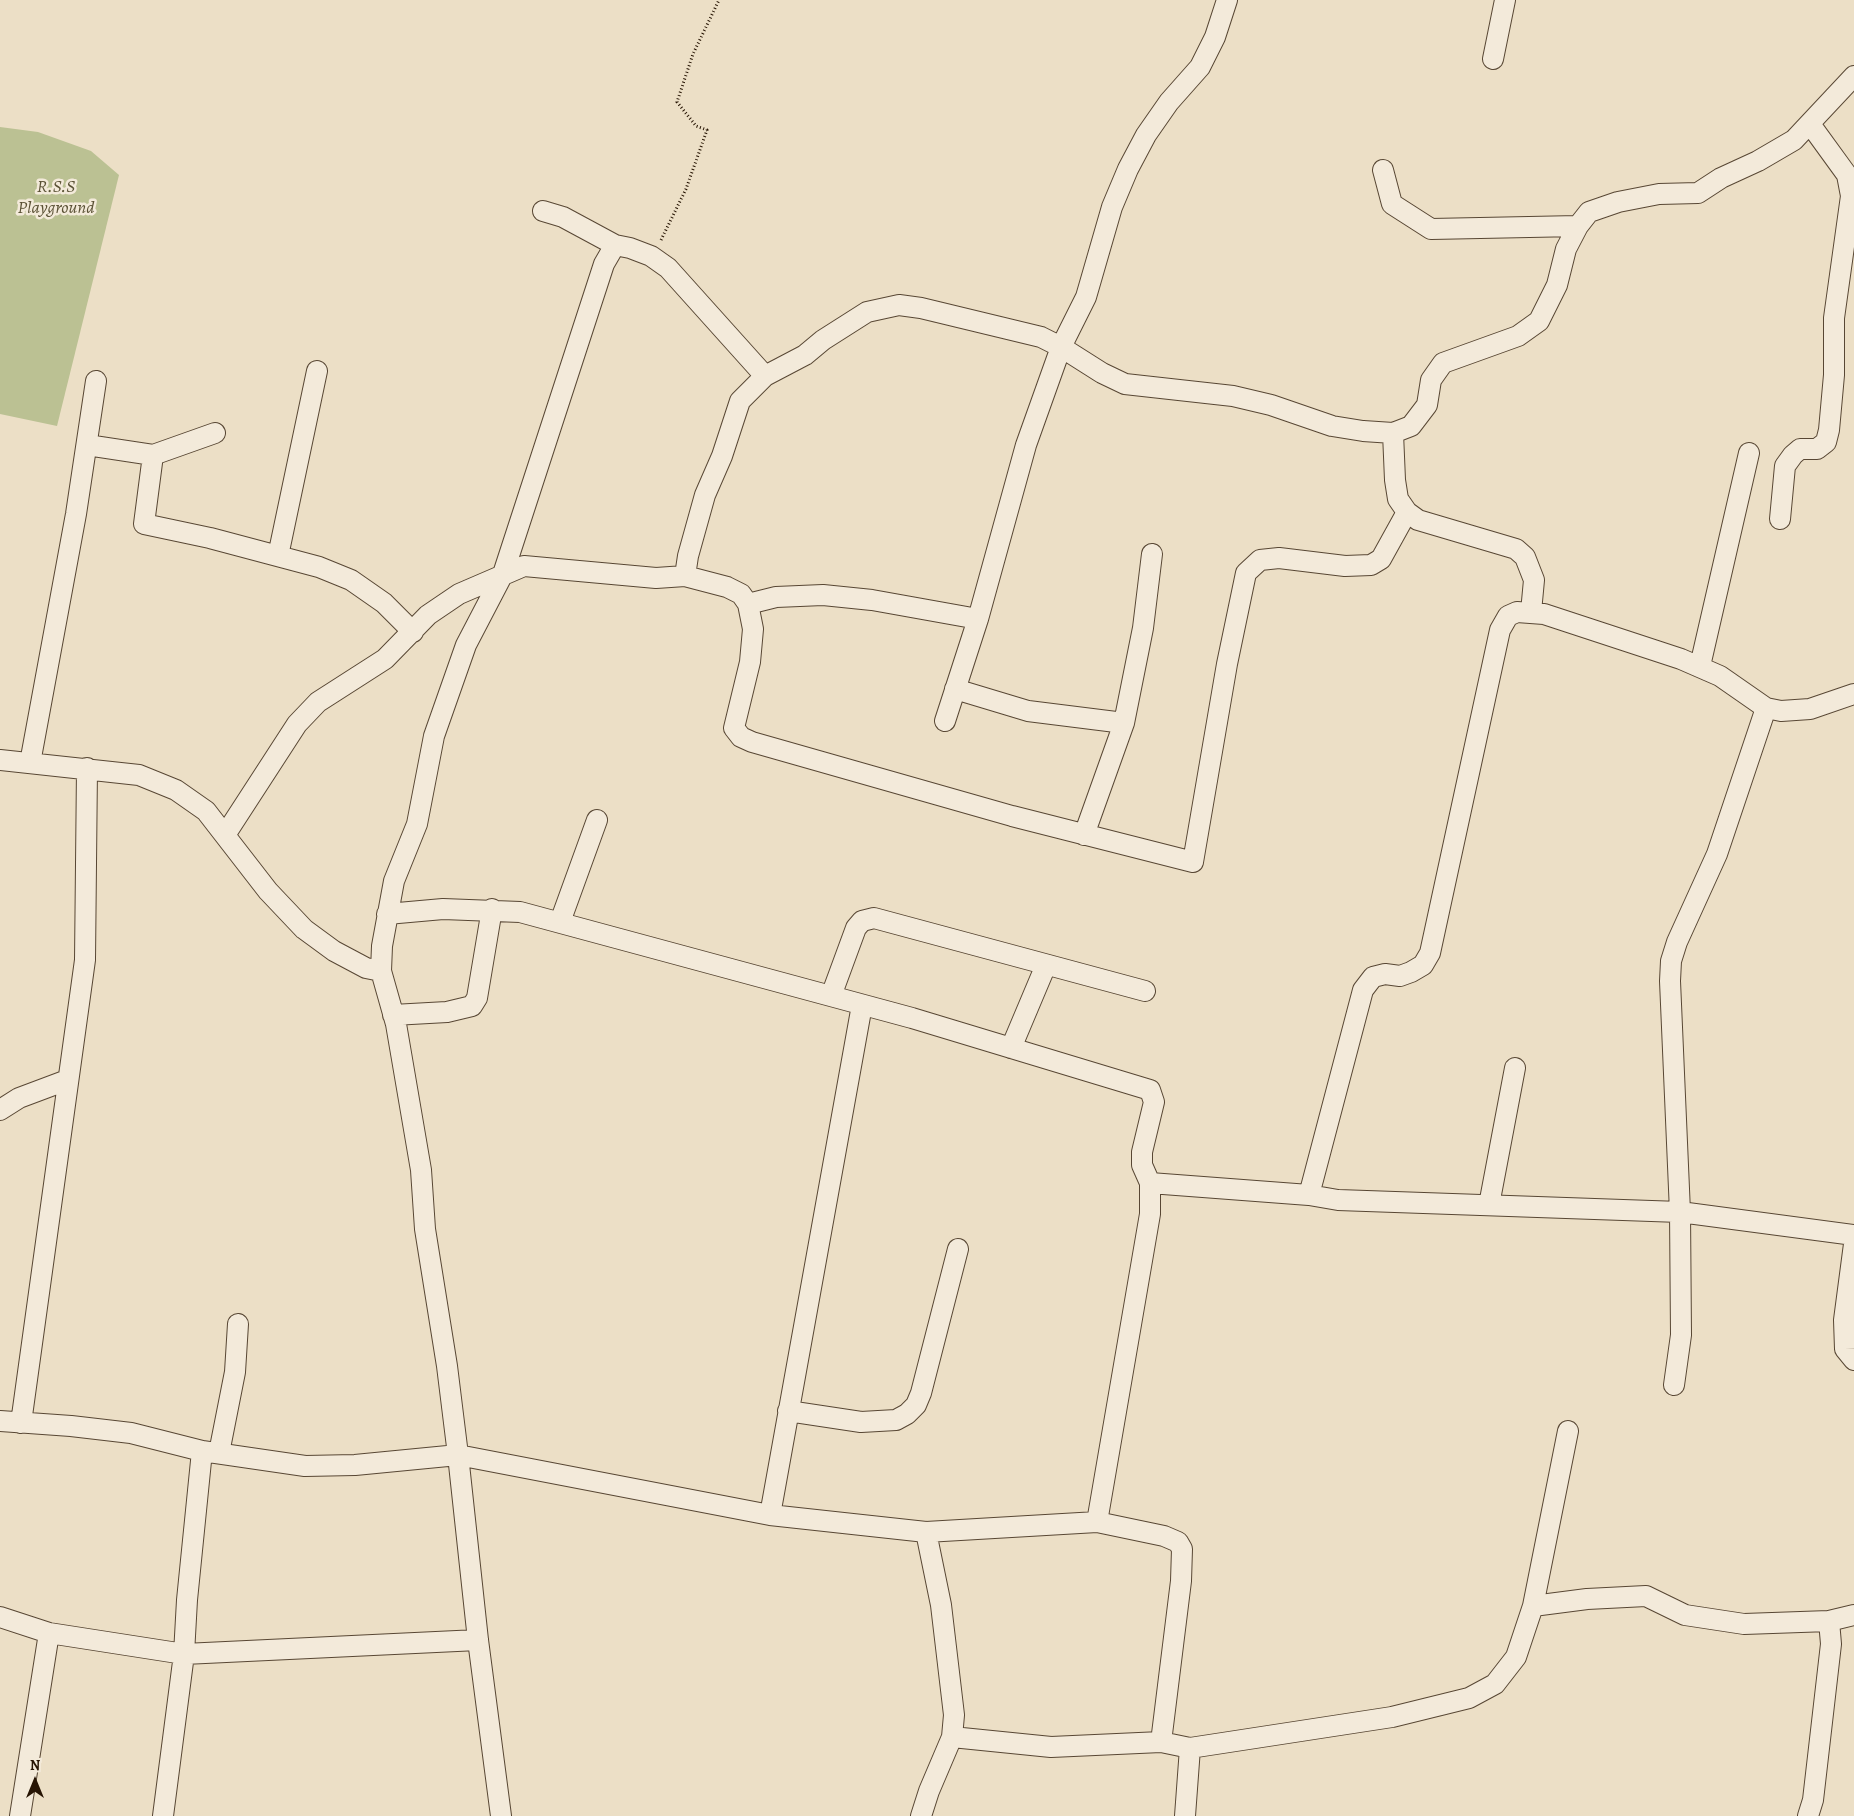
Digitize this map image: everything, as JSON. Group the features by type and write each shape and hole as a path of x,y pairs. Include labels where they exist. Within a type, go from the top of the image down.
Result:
{"street":[{"path":"945,721 978,619 1026,446 1062,346 1086,297 1112,207 1128,169 1146,135 1169,102 1200,67 1214,37 1227,0"},
{"path":"1493,59 1505,0"},
{"path":"685,576 688,556 705,495 722,456 740,401 765,376 805,355 823,340 866,312 899,305 954,314 1041,337 1062,346 1102,373 1125,384 1233,396 1271,405 1332,426 1393,433 1411,426 1427,406 1431,380 1443,363 1518,336 1539,321 1557,284 1566,249 1578,226 1589,212 1618,202 1659,194 1698,193 1721,178 1758,162 1794,140 1854,76"},
{"path":"1780,519 1785,466 1793,454 1800,449 1817,448 1826,442 1829,430 1834,375 1834,318 1851,196 1847,175 1810,124"},
{"path":"1383,170 1392,204 1431,228 1578,226"},
{"path":"543,211 563,217 615,245 630,248 651,256 668,268 765,376"},
{"path":"501,1816 478,1640 447,1366 424,1229 421,1170 394,1014 381,972 387,914 394,881 417,824 434,736 466,645 502,574 604,264 615,245"},
{"path":"278,556 316,371"},
{"path":"30,763 76,514 96,381"},
{"path":"1393,433 1395,480 1398,499 1407,512 1418,520 1516,549 1525,557 1534,580 1531,612"},
{"path":"87,445 153,455 215,434"},
{"path":"1700,666 1749,453"},
{"path":"153,455 144,524 210,538 319,567 351,580 384,603 413,632"},
{"path":"225,835 297,724 318,702 385,660 428,615 459,594 524,566 656,578 685,576 727,587 741,594 748,604 753,629 750,662 734,728 741,737 1084,836 1193,862 1227,664 1246,573 1260,560 1279,558 1345,566 1371,565 1381,559 1407,512"},
{"path":"1084,836 1124,723 1143,628 1152,554"},
{"path":"748,604 776,597 823,595 872,600 978,619"},
{"path":"1309,1195 1362,990 1373,977 1385,974 1400,976 1412,972 1424,964 1430,952 1500,630 1508,616 1517,612 1544,614 1700,666 1720,676 1766,708 1781,712 1810,709 1854,694"},
{"path":"956,689 1028,711 1124,723"},
{"path":"1674,1385 1681,1335 1680,1212 1670,980 1671,961 1677,942 1717,854 1766,708"},
{"path":"0,760 140,775 176,790 206,811 268,892 304,929 334,951 366,968 381,972"},
{"path":"21,1423 85,960 87,768"},
{"path":"560,922 597,820"},
{"path":"387,914 443,909 492,909 520,912 831,996 1150,1090 1154,1102 1142,1152 1142,1165 1150,1183 1150,1214 1097,1522"},
{"path":"394,1014 447,1012 472,1006 477,998 492,909"},
{"path":"831,996 856,928 867,918 874,918 1145,991"},
{"path":"1011,1048 1046,964"},
{"path":"770,1515 862,1005"},
{"path":"1489,1205 1515,1068"},
{"path":"0,1110 19,1098 67,1080"},
{"path":"1150,1183 1309,1195 1338,1200 1680,1212 1854,1235"},
{"path":"1854,1244 1844,1320 1845,1349 1854,1360"},
{"path":"788,1411 861,1422 896,1420 907,1414 916,1405 921,1393 958,1249"},
{"path":"163,1816 184,1654 187,1600 210,1452 235,1372 238,1324"},
{"path":"0,1421 131,1433 210,1452 305,1466 355,1465 458,1455 770,1515 926,1532 1097,1522 1164,1536 1178,1542 1182,1549 1181,1580 1161,1742"},
{"path":"952,1737 1051,1747 1161,1742 1190,1748 1392,1716 1469,1698 1494,1684 1516,1657 1533,1606 1568,1431"},
{"path":"922,1816 929,1790 952,1737 954,1715 941,1605 926,1532"},
{"path":"1533,1606 1587,1599 1646,1596 1685,1615 1744,1624 1829,1621 1854,1614"},
{"path":"0,1617 49,1633 184,1654 478,1640"},
{"path":"1808,1816 1813,1800 1830,1644 1829,1621"},
{"path":"20,1816 49,1633"},
{"path":"1184,1816 1190,1748"}],"path":[{"path":"651,256 686,189 707,130 696,126 677,102 693,54 719,0"}],"green space":[{"name":"R.S.S Playground","path":"0,127 38,132 91,151 119,175 57,426 0,414"}]}
